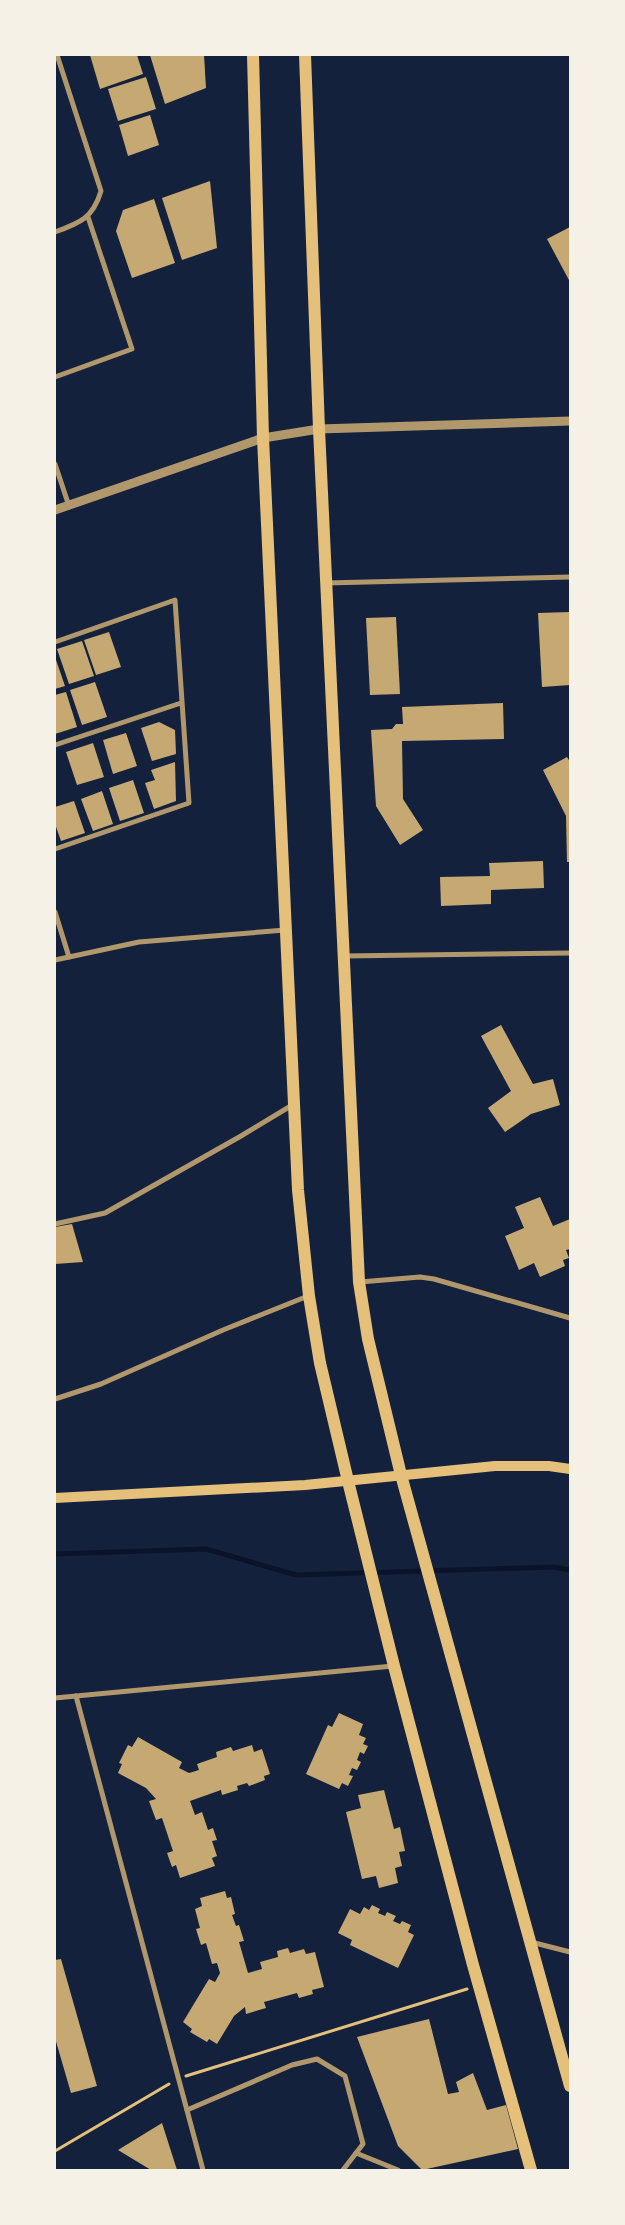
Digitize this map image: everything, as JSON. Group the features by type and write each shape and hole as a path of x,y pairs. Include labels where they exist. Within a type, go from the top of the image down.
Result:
{"main road":[{"path":"253,55 263,438 298,1190 309,1296 320,1363 394,1666 531,2170"},
{"path":"305,55 319,430 359,1282 368,1339 401,1475 570,2086"},
{"path":"55,1498 304,1485 496,1466 549,1466 570,1469"}],"street":[{"path":"55,232 88,217 97,206 101,191 57,55"},
{"path":"55,377 132,349 88,217"},
{"path":"55,510 263,438 319,430 570,421"},
{"path":"55,464 69,506"},
{"path":"326,583 570,577"},
{"path":"55,642 175,600 189,803 55,849"},
{"path":"55,745 181,703"},
{"path":"55,912 69,957"},
{"path":"55,960 139,942 286,930"},
{"path":"343,956 570,953"},
{"path":"55,1224 105,1213 294,1103"},
{"path":"359,1282 420,1277 434,1279 570,1318"},
{"path":"55,1399 101,1384 223,1330 309,1296"},
{"path":"55,1698 394,1666"},
{"path":"76,1696 203,2170"},
{"path":"530,1942 570,1952"},
{"path":"187,2110 292,2065 317,2059 345,2076 363,2144 343,2170"},
{"path":"356,2153 398,2170"}],"path":[{"path":"55,2151 178,2079 480,1986"}],"building":[{"path":"90,55 137,55 143,74 100,89"},
{"path":"150,55 204,55 206,88 165,104"},
{"path":"146,77 156,109 118,121 108,89"},
{"path":"150,115 159,145 128,156 119,125"},
{"path":"210,181 217,248 182,260 162,198"},
{"path":"154,199 175,263 132,278 116,231 123,210"},
{"path":"570,227 570,282 547,239"},
{"path":"570,612 570,685 542,687 538,613"},
{"path":"396,617 400,694 370,695 366,618"},
{"path":"109,632 121,667 96,675 84,640"},
{"path":"82,641 94,676 69,684 57,649"},
{"path":"55,657 65,686 55,689"},
{"path":"95,682 107,717 82,725 70,690"},
{"path":"66,692 77,727 55,734 55,695"},
{"path":"503,703 504,739 402,741 403,799 423,830 400,845 376,806 371,730 392,729 396,724 403,724 402,707"},
{"path":"159,722 175,730 176,754 152,761 141,728"},
{"path":"126,733 137,766 113,774 103,740"},
{"path":"93,743 104,777 77,785 66,752"},
{"path":"567,757 570,762 570,862 567,862 566,816 543,770"},
{"path":"175,762 176,801 154,809 145,783 155,780 151,770"},
{"path":"133,780 144,813 120,821 109,788"},
{"path":"102,791 113,824 93,831 81,799"},
{"path":"74,801 85,833 61,841 55,824 55,807"},
{"path":"543,861 544,888 491,890 491,904 441,906 440,877 490,876 489,863"},
{"path":"501,1025 533,1084 553,1079 560,1105 531,1114 505,1132 488,1108 511,1091 481,1036"},
{"path":"540,1197 553,1226 570,1219 570,1249 566,1250 569,1258 563,1260 565,1266 540,1277 534,1263 519,1270 505,1236 524,1228 515,1207"},
{"path":"72,1224 83,1262 55,1264 55,1227"},
{"path":"339,1713 363,1724 359,1735 366,1738 363,1744 368,1746 364,1754 360,1752 357,1760 361,1762 357,1770 352,1768 349,1775 353,1776 348,1786 342,1783 339,1789 306,1774 328,1725 332,1727"},
{"path":"138,1737 182,1762 179,1768 189,1773 199,1770 197,1764 217,1757 216,1752 231,1747 233,1751 252,1745 254,1752 262,1749 270,1774 264,1776 265,1780 249,1786 247,1783 237,1786 238,1790 222,1795 221,1790 190,1801 195,1815 202,1812 208,1830 213,1828 217,1840 212,1841 217,1856 212,1858 215,1866 180,1878 176,1865 172,1867 167,1853 173,1851 162,1818 156,1820 149,1801 156,1799 146,1788 118,1773 122,1764 119,1763 128,1745 132,1747"},
{"path":"384,1790 394,1829 400,1827 405,1851 399,1852 402,1866 395,1868 398,1883 379,1888 376,1876 362,1879 346,1812 361,1808 358,1795"},
{"path":"225,1891 227,1898 231,1897 235,1914 232,1915 236,1926 239,1925 244,1941 239,1942 248,1973 262,1969 260,1962 278,1957 277,1951 288,1948 290,1953 304,1949 306,1954 315,1952 324,1987 312,1990 313,1994 299,1998 297,1993 264,2002 266,2008 246,2014 245,2007 234,2016 217,2044 209,2039 207,2042 190,2032 192,2029 183,2022 209,1979 215,1982 220,1973 217,1963 212,1964 206,1943 201,1945 196,1929 200,1928 195,1909 202,1906 200,1898"},
{"path":"372,1905 380,1909 378,1913 385,1916 387,1912 396,1916 393,1921 400,1924 402,1921 411,1925 408,1932 414,1935 398,1968 350,1945 352,1940 338,1933 350,1909 360,1914 364,1907 369,1910"},
{"path":"61,1959 97,2086 71,2093 55,2038 55,1960"},
{"path":"429,2019 448,2094 459,2092 456,2082 473,2073 487,2110 506,2105 518,2149 422,2170 398,2146 357,2037"},
{"path":"162,2123 177,2170 151,2170 118,2150"}],"waterway":[{"path":"55,1554 206,1549 296,1575 554,1567 570,1570"}]}
